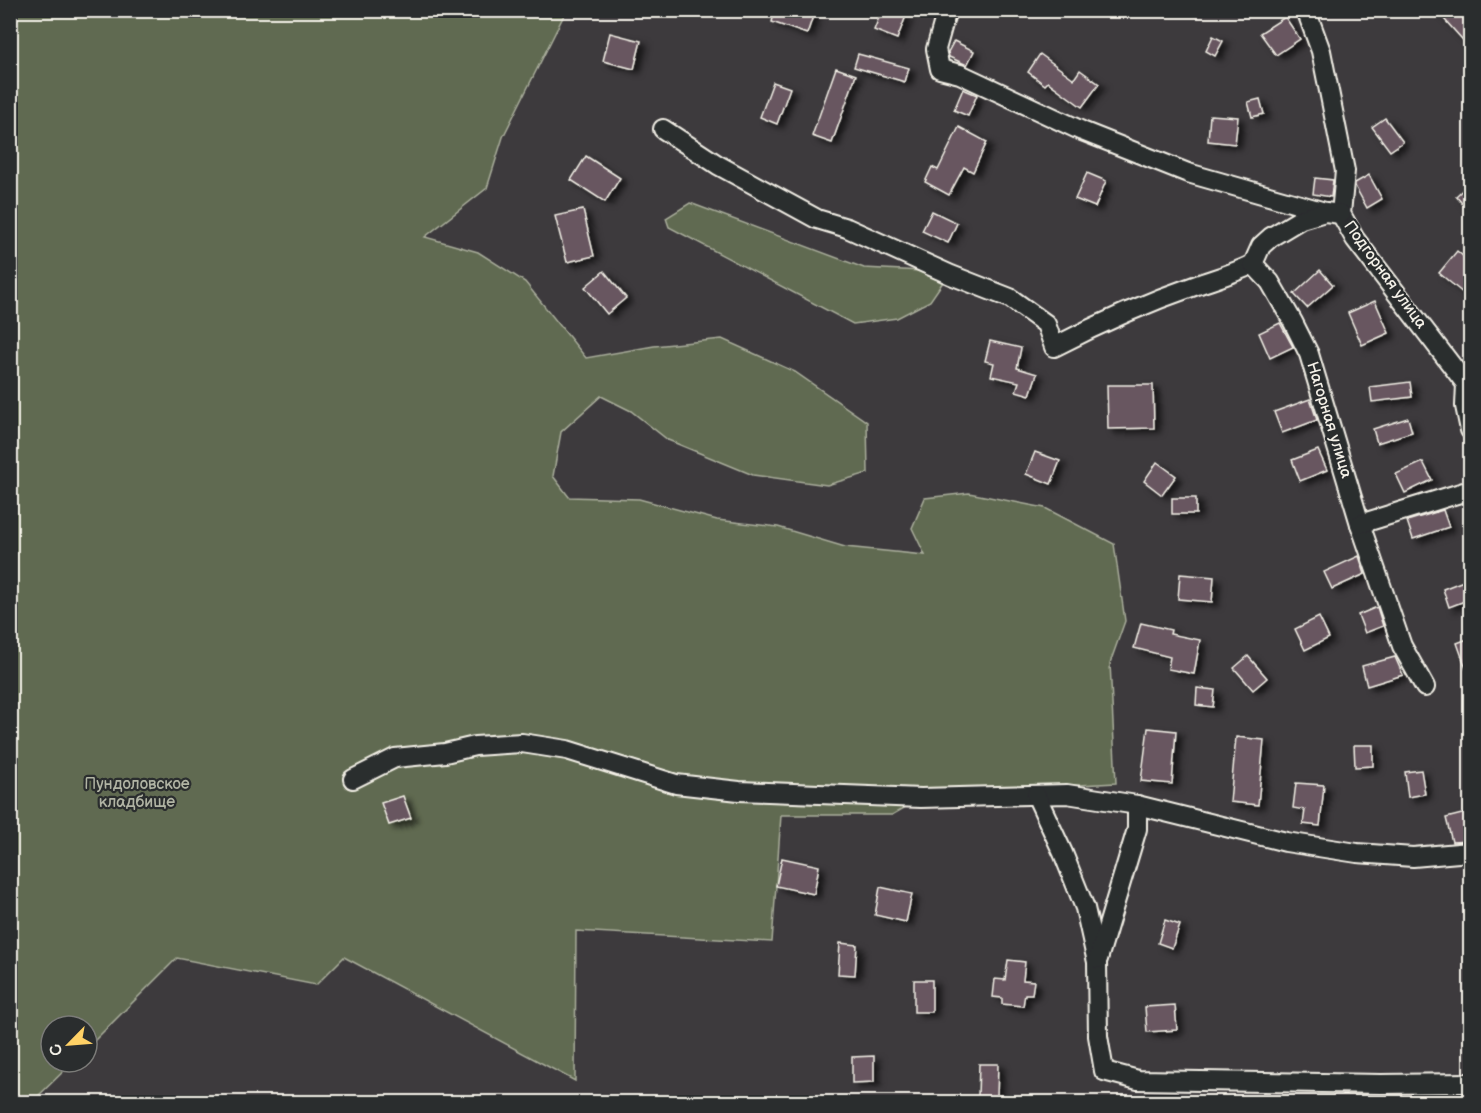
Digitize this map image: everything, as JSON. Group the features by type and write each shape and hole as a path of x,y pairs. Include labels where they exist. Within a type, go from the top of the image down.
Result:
{"street":[{"path":"947,10 936,49 940,69 960,74 1082,131 1188,173 1333,213"},
{"name":"Подгорная улица","path":"1306,10 1321,51 1346,171 1333,213 1468,385"},
{"path":"663,129 718,165 817,219 847,228 951,275 1010,298 1046,324 1054,347 1099,324 1198,285 1231,275 1254,264 1261,246 1271,237 1301,219 1333,213"},
{"name":"Нагорная улица","path":"1254,264 1269,282 1309,354 1360,524 1402,646 1425,687"},
{"path":"1468,385 1465,406 1470,430"},
{"path":"1360,524 1470,490"},
{"path":"353,779 395,758 445,753 476,746 522,743 567,750 676,784 739,791 921,798 1067,794 1137,805 1286,842 1334,849 1413,856 1470,852"},
{"path":"1036,795 1085,908 1097,962 1098,1036 1104,1071 1138,1080 1381,1084 1470,1083"},
{"path":"1097,962 1137,829 1137,805"}],"green space":[{"name":"Пундоловское кладбище","path":"10,11 566,11 503,137 487,188 425,237 478,252 525,282 586,358 654,346 722,339 795,372 867,422 868,473 827,485 753,475 668,440 631,411 601,396 561,432 553,476 569,497 639,499 717,520 778,527 845,547 925,555 912,528 925,498 969,493 1045,508 1114,544 1125,621 1110,663 1116,783 930,793 892,815 781,815 772,942 576,931 575,1081 344,957 316,985 177,958 99,1036 99,1014 39,1014 39,1074 61,1074 32,1102 11,1102"},
{"path":"690,203 864,268 922,271 943,282 930,301 897,318 853,324 669,227 666,218"}],"building":[{"path":"775,10 815,10 807,34 772,22"},
{"path":"882,10 892,10 906,16 897,39 874,30"},
{"path":"1436,10 1461,10 1470,21 1470,48"},
{"path":"1285,17 1300,39 1276,55 1260,33"},
{"path":"610,33 641,41 634,69 603,61"},
{"path":"1213,36 1223,41 1215,56 1206,51"},
{"path":"954,41 974,51 967,65 949,57 948,52"},
{"path":"858,54 909,68 905,82 854,67"},
{"path":"1040,54 1074,79 1080,70 1099,84 1082,107 1048,82 1045,85 1028,72"},
{"path":"836,68 856,75 832,143 812,136"},
{"path":"773,82 790,88 777,124 760,117"},
{"path":"963,89 977,95 968,116 954,110"},
{"path":"1260,99 1264,114 1252,117 1248,102"},
{"path":"1210,115 1238,117 1235,144 1208,141"},
{"path":"1385,118 1403,142 1390,151 1372,127"},
{"path":"959,127 987,142 973,172 964,167 949,195 925,182 932,167 938,170"},
{"path":"586,156 620,178 605,202 571,180"},
{"path":"1087,173 1106,181 1095,207 1075,199"},
{"path":"1369,175 1382,199 1367,208 1355,183"},
{"path":"1315,178 1333,180 1331,197 1313,194"},
{"path":"1470,183 1470,213 1456,196"},
{"path":"583,210 594,256 567,262 555,216"},
{"path":"932,211 957,223 948,243 922,231"},
{"path":"1457,251 1470,262 1470,299 1439,273"},
{"path":"1320,270 1333,285 1307,308 1294,294"},
{"path":"604,271 626,298 607,314 585,287"},
{"path":"1375,301 1389,333 1362,345 1348,313"},
{"path":"1280,323 1293,347 1270,358 1259,333"},
{"path":"990,341 1021,348 1017,368 1037,374 1030,395 1016,391 1019,382 991,376 994,363 985,361"},
{"path":"1410,382 1412,397 1372,402 1370,387"},
{"path":"1107,385 1153,385 1154,428 1108,429"},
{"path":"1310,399 1317,420 1282,433 1274,412"},
{"path":"1408,418 1412,432 1377,443 1373,429"},
{"path":"1318,450 1327,470 1300,481 1292,460"},
{"path":"1035,452 1060,461 1051,484 1026,474"},
{"path":"1157,462 1176,476 1162,495 1144,481"},
{"path":"1423,462 1432,480 1405,493 1396,474"},
{"path":"1172,498 1196,498 1196,514 1172,514"},
{"path":"1443,510 1449,527 1413,539 1407,521"},
{"path":"1359,556 1365,574 1332,589 1324,572"},
{"path":"1180,574 1214,577 1212,602 1178,599"},
{"path":"1466,580 1470,599 1449,607 1443,589"},
{"path":"1377,607 1383,626 1365,633 1358,615"},
{"path":"1319,617 1329,638 1305,650 1295,629"},
{"path":"1141,623 1171,630 1170,634 1200,640 1194,674 1168,669 1170,657 1134,648"},
{"path":"1470,638 1470,676 1469,677 1457,643"},
{"path":"1248,656 1267,678 1253,690 1234,668"},
{"path":"1395,657 1403,675 1367,686 1362,666"},
{"path":"1197,688 1215,690 1213,707 1196,705"},
{"path":"1148,728 1176,731 1172,784 1141,781"},
{"path":"1236,737 1264,740 1258,805 1230,802"},
{"path":"1354,745 1373,745 1373,766 1355,767"},
{"path":"1421,770 1425,794 1408,797 1405,772"},
{"path":"1296,783 1324,785 1320,826 1303,824 1305,810 1293,808"},
{"path":"403,796 411,818 389,825 381,803"},
{"path":"1470,812 1470,841 1452,842 1446,818"},
{"path":"782,858 819,866 814,894 776,886"},
{"path":"880,887 912,894 906,922 875,915"},
{"path":"1165,920 1180,925 1172,948 1158,943"},
{"path":"840,943 857,945 855,975 838,974"},
{"path":"1008,960 1025,962 1023,980 1034,981 1032,994 1025,994 1023,1006 1002,1004 1002,998 993,997 995,979 1005,980"},
{"path":"914,980 932,980 932,1012 914,1012"},
{"path":"1175,1005 1177,1030 1147,1032 1145,1007"},
{"path":"874,1056 874,1082 852,1083 852,1057"},
{"path":"979,1064 998,1064 997,1097 978,1096"}]}
